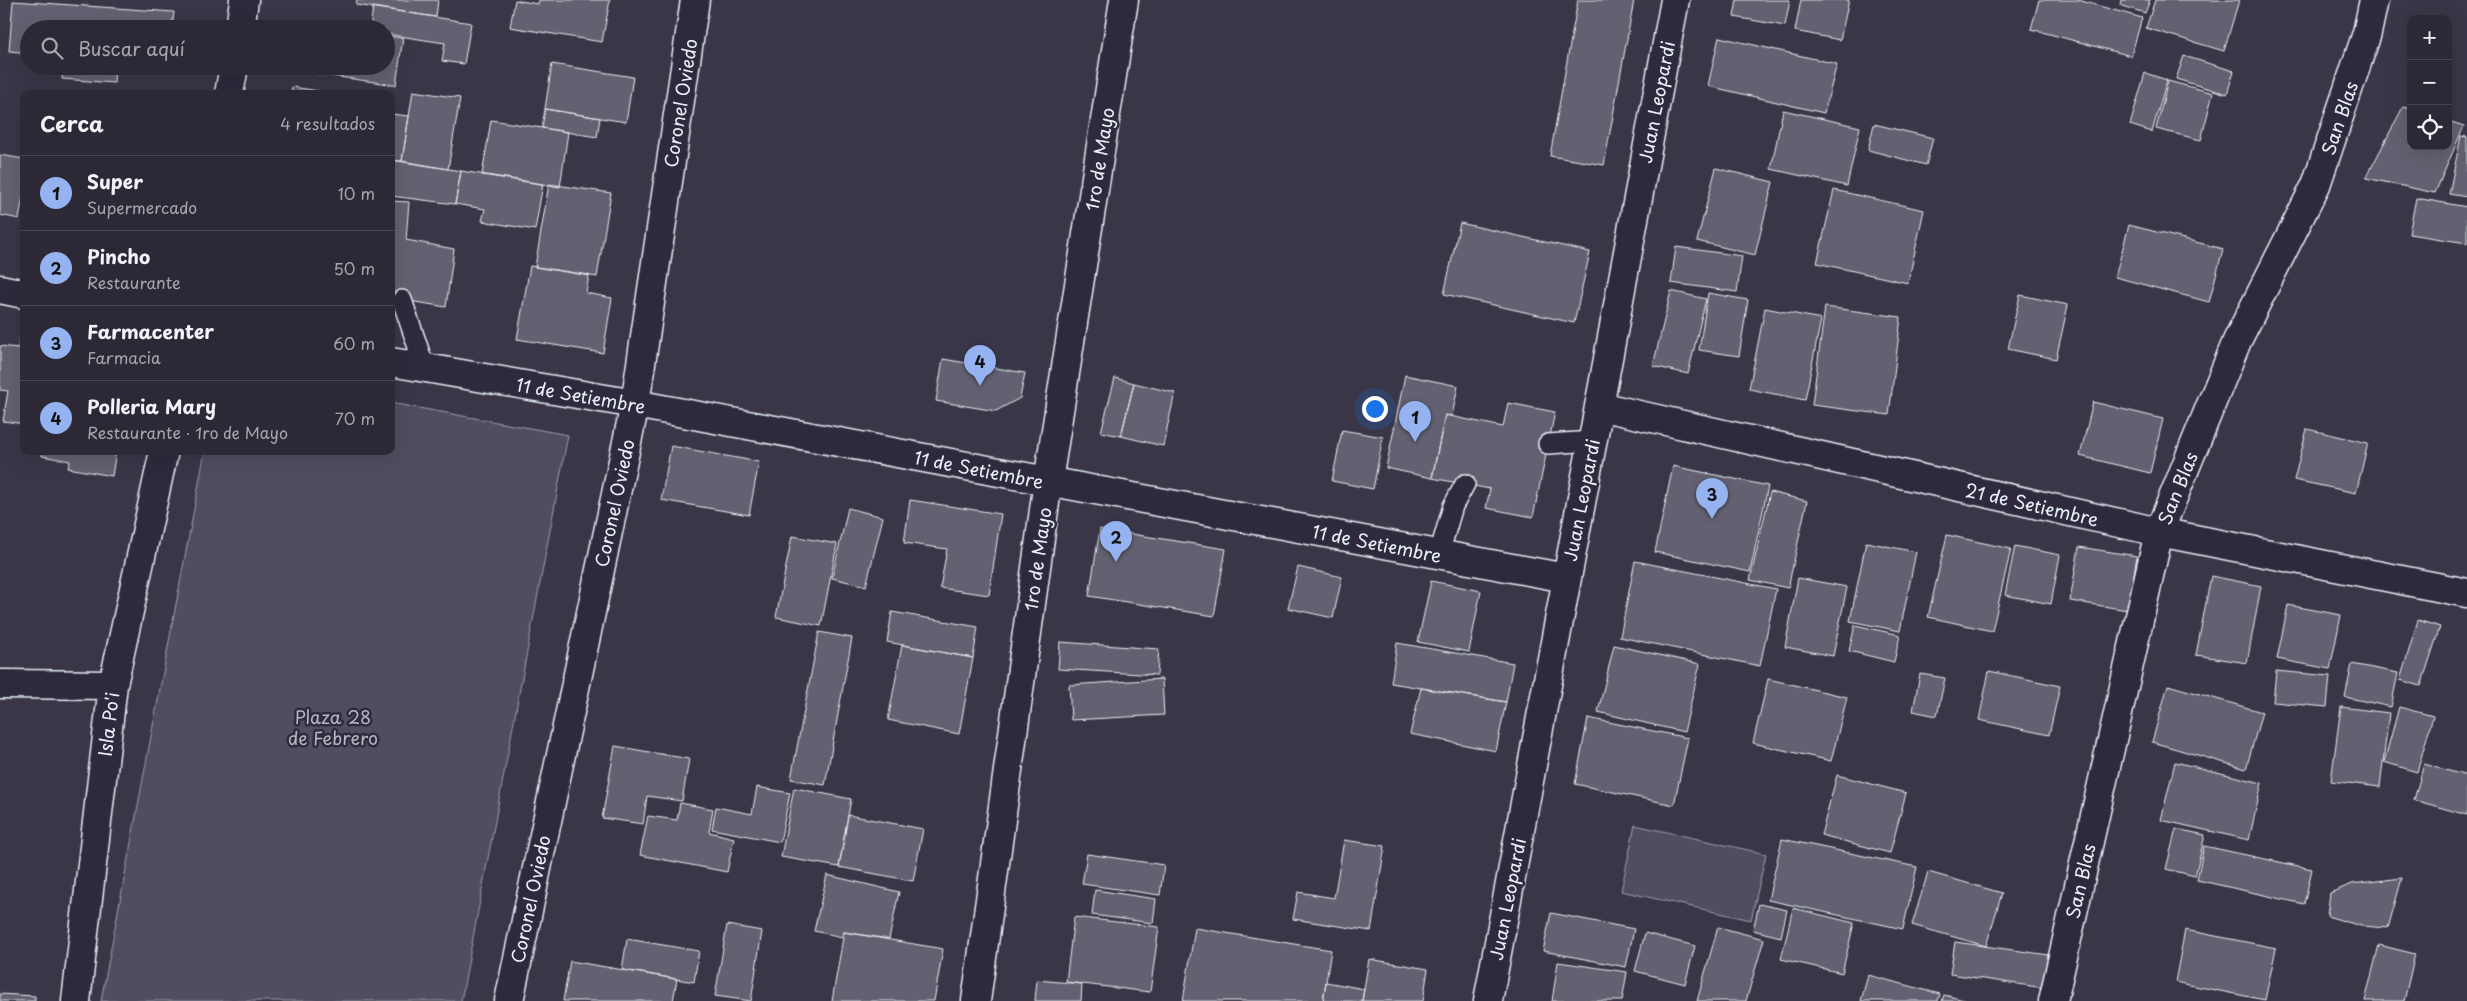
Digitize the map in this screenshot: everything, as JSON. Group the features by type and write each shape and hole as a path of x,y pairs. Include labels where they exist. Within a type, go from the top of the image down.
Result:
{"street":[{"path":"241,20 244,0"},
{"name":"Coronel Oviedo","path":"509,1001 635,404 695,0"},
{"name":"1ro de Mayo","path":"976,1001 1048,481 1124,0"},
{"name":"Juan Leopardi","path":"1488,1001 1675,0"},
{"name":"San Blas","path":"2053,1001 2159,532 2237,341 2316,186 2367,33 2374,0"},
{"path":"230,90 232,75"},
{"path":"0,290 20,293"},
{"name":"11 de Setiembre","path":"395,363 635,404 1566,578"},
{"name":"21 de Setiembre","path":"1599,406 2159,532 2467,593"},
{"name":"Isla Po'i","path":"76,1001 113,685 163,455"},
{"path":"0,684 113,685"}],"lane":[{"path":"402,300 425,368"},
{"path":"1548,444 1593,441"},
{"path":"1438,554 1453,506 1465,484"}],"green space":[{"name":"Plaza 28 de Febrero","path":"395,404 568,435 461,1001 101,1001 204,455 395,455"},
{"path":"1635,825 1766,854 1751,920 1621,891"}],"building":[{"path":"357,0 438,0 436,17 356,5"},
{"path":"515,0 538,4 539,0 610,0 602,42 510,27"},
{"path":"1578,0 1634,0 1604,165 1550,156"},
{"path":"1737,0 1790,0 1785,26 1734,17"},
{"path":"1801,0 1849,0 1840,40 1795,31"},
{"path":"2039,0 2078,0 2142,18 2131,56 2031,29"},
{"path":"2121,0 2150,0 2145,13 2120,5"},
{"path":"2155,0 2239,0 2224,51 2146,28"},
{"path":"13,1 174,12 173,20 20,20 20,52 9,51"},
{"path":"373,7 471,23 464,64 442,61 445,43 395,35 395,20 371,20"},
{"path":"395,37 403,38 396,85 324,75 395,75"},
{"path":"1719,37 1837,64 1824,113 1708,86"},
{"path":"2184,56 2234,71 2227,94 2176,79"},
{"path":"552,64 633,77 626,122 545,109"},
{"path":"2145,73 2167,80 2152,132 2130,125"},
{"path":"62,75 114,75 114,83 62,79"},
{"path":"2168,81 2213,93 2201,140 2156,129"},
{"path":"292,87 312,90 292,90"},
{"path":"413,91 460,98 448,169 402,161"},
{"path":"2403,107 2407,108 2407,150 2452,150 2452,122 2464,126 2435,193 2366,178"},
{"path":"545,109 600,118 597,137 542,128"},
{"path":"1783,110 1860,127 1847,186 1771,169"},
{"path":"395,114 409,116 402,161 395,160"},
{"path":"491,120 568,132 560,187 482,175"},
{"path":"1874,124 1933,138 1926,165 1868,150"},
{"path":"2461,136 2467,137 2467,197 2449,194"},
{"path":"0,155 20,158 19,219 0,215"},
{"path":"395,161 461,171 455,204 395,196"},
{"path":"1716,168 1773,182 1755,255 1697,241"},
{"path":"461,171 543,184 535,230 482,221 485,209 455,204"},
{"path":"549,184 611,193 597,277 535,267"},
{"path":"1834,190 1924,210 1908,283 1817,263"},
{"path":"2416,198 2467,207 2467,243 2409,234"},
{"path":"395,201 409,202 406,240 454,249 446,307 395,299"},
{"path":"1460,223 1590,252 1574,323 1444,294"},
{"path":"2129,225 2223,249 2209,302 2115,277"},
{"path":"1676,247 1742,256 1737,292 1671,283"},
{"path":"530,266 589,275 586,293 612,298 603,353 517,339"},
{"path":"1671,291 1706,299 1688,374 1653,366"},
{"path":"1708,293 1748,300 1739,356 1699,350"},
{"path":"2020,295 2068,305 2056,359 2008,349"},
{"path":"1825,307 1901,317 1889,415 1812,405"},
{"path":"1765,308 1821,319 1805,400 1749,389"},
{"path":"20,338 20,423 3,421 8,391 0,390 0,346 18,348"},
{"path":"943,359 1025,373 1020,398 996,411 936,401"},
{"path":"1405,375 1458,386 1452,416 1445,415 1432,478 1386,468"},
{"path":"1115,378 1134,383 1121,436 1101,432"},
{"path":"1134,383 1175,393 1163,446 1121,436"},
{"path":"2093,402 2163,419 2150,473 2080,456"},
{"path":"1508,403 1555,412 1533,517 1486,508 1490,489 1432,478 1445,415 1503,427"},
{"path":"2307,429 2368,443 2356,493 2294,480"},
{"path":"1342,430 1383,437 1373,489 1332,481"},
{"path":"671,446 759,462 749,515 661,500"},
{"path":"115,455 112,476 68,468 70,461 42,456"},
{"path":"1673,466 1768,486 1750,572 1655,552"},
{"path":"1770,492 1807,501 1788,588 1750,580"},
{"path":"910,500 1001,514 989,595 940,588 947,549 904,543"},
{"path":"848,508 883,517 866,586 832,578"},
{"path":"1100,529 1226,549 1214,616 1089,596"},
{"path":"1947,535 2011,549 1992,631 1928,617"},
{"path":"792,536 837,544 821,626 776,617"},
{"path":"1866,542 1916,552 1900,631 1850,621"},
{"path":"2015,546 2060,555 2051,604 2005,595"},
{"path":"2079,547 2137,556 2128,610 2070,601"},
{"path":"1635,561 1776,589 1760,666 1620,637"},
{"path":"1298,567 1342,577 1333,618 1288,608"},
{"path":"2211,576 2261,586 2247,663 2196,655"},
{"path":"1798,578 1847,587 1833,656 1785,647"},
{"path":"1431,581 1481,591 1469,652 1418,642"},
{"path":"2288,605 2341,615 2330,669 2277,659"},
{"path":"892,612 978,627 973,658 887,642"},
{"path":"2418,620 2440,627 2421,686 2400,680"},
{"path":"1855,625 1900,635 1894,662 1849,651"},
{"path":"819,632 852,638 825,785 791,779"},
{"path":"1060,642 1159,649 1157,675 1058,669"},
{"path":"1397,643 1513,663 1506,702 1391,683"},
{"path":"902,645 973,658 959,734 888,720"},
{"path":"1614,645 1700,664 1684,732 1598,712"},
{"path":"2352,664 2398,673 2391,707 2345,697"},
{"path":"1989,671 2060,686 2049,735 1979,720"},
{"path":"2276,671 2330,676 2327,707 2273,702"},
{"path":"1920,674 1945,678 1937,716 1913,711"},
{"path":"1162,679 1164,715 1071,720 1069,685"},
{"path":"1768,679 1847,697 1831,761 1753,743"},
{"path":"2168,685 2262,712 2246,769 2152,742"},
{"path":"1421,688 1506,702 1496,751 1410,734"},
{"path":"2341,707 2389,713 2380,787 2331,781"},
{"path":"2399,707 2433,716 2417,772 2384,762"},
{"path":"1588,718 1688,738 1674,805 1575,784"},
{"path":"615,746 689,759 682,801 647,796 643,824 602,818"},
{"path":"2175,762 2262,783 2249,840 2161,820"},
{"path":"2424,764 2467,776 2467,815 2414,800"},
{"path":"1837,775 1906,793 1890,853 1821,835"},
{"path":"757,787 790,793 780,842 712,829 716,807 752,814"},
{"path":"794,788 851,799 839,867 781,857"},
{"path":"680,803 713,809 709,832 734,838 727,872 640,855 648,816 677,820"},
{"path":"848,815 923,829 913,881 839,867"},
{"path":"2176,829 2205,835 2195,876 2166,869"},
{"path":"1782,839 1917,867 1903,929 1768,900"},
{"path":"1344,840 1385,846 1371,931 1293,919 1298,892 1334,898"},
{"path":"2204,846 2312,869 2304,904 2197,880"},
{"path":"1087,854 1164,865 1160,895 1082,884"},
{"path":"1928,872 2002,893 1986,946 1912,925"},
{"path":"827,875 899,892 889,939 844,932 842,937 814,931"},
{"path":"2402,878 2388,928 2361,926 2327,916 2330,893 2352,884"},
{"path":"1095,890 1156,899 1153,923 1092,915"},
{"path":"1759,904 1787,910 1781,937 1753,930"},
{"path":"1793,908 1854,923 1842,973 1781,959"},
{"path":"1551,913 1634,929 1626,967 1543,951"},
{"path":"1074,917 1159,927 1150,992 1066,982"},
{"path":"727,925 762,931 751,1001 715,996"},
{"path":"1718,927 1764,939 1746,1001 1697,1001"},
{"path":"1195,928 1331,950 1323,1001 1183,1001"},
{"path":"2185,930 2276,948 2265,1000 2175,982"},
{"path":"844,932 943,949 934,1001 832,1001"},
{"path":"1645,933 1695,946 1685,984 1635,971"},
{"path":"627,939 699,951 694,982 622,970"},
{"path":"1955,942 2049,955 2044,988 1950,974"},
{"path":"2379,945 2415,954 2404,1001 2365,1001"},
{"path":"1369,959 1428,969 1423,1001 1362,1001"},
{"path":"570,961 677,979 673,1001 563,1001"},
{"path":"1558,962 1627,972 1622,1001 1552,1001"},
{"path":"1868,975 1940,994 1938,1001 1861,1001"},
{"path":"1037,980 1082,984 1081,1001 1035,1001"},
{"path":"1326,982 1364,989 1362,1001 1323,1001"},
{"path":"0,994 35,996 35,1001 0,1001"},
{"path":"1944,995 1968,1001 1942,1001"}],"place":[{"name":"Polleria Mary","path":"980,386"},
{"name":"Super","path":"1415,442"},
{"name":"Farmacenter","path":"1712,519"},
{"name":"Pincho","path":"1116,562"}]}
